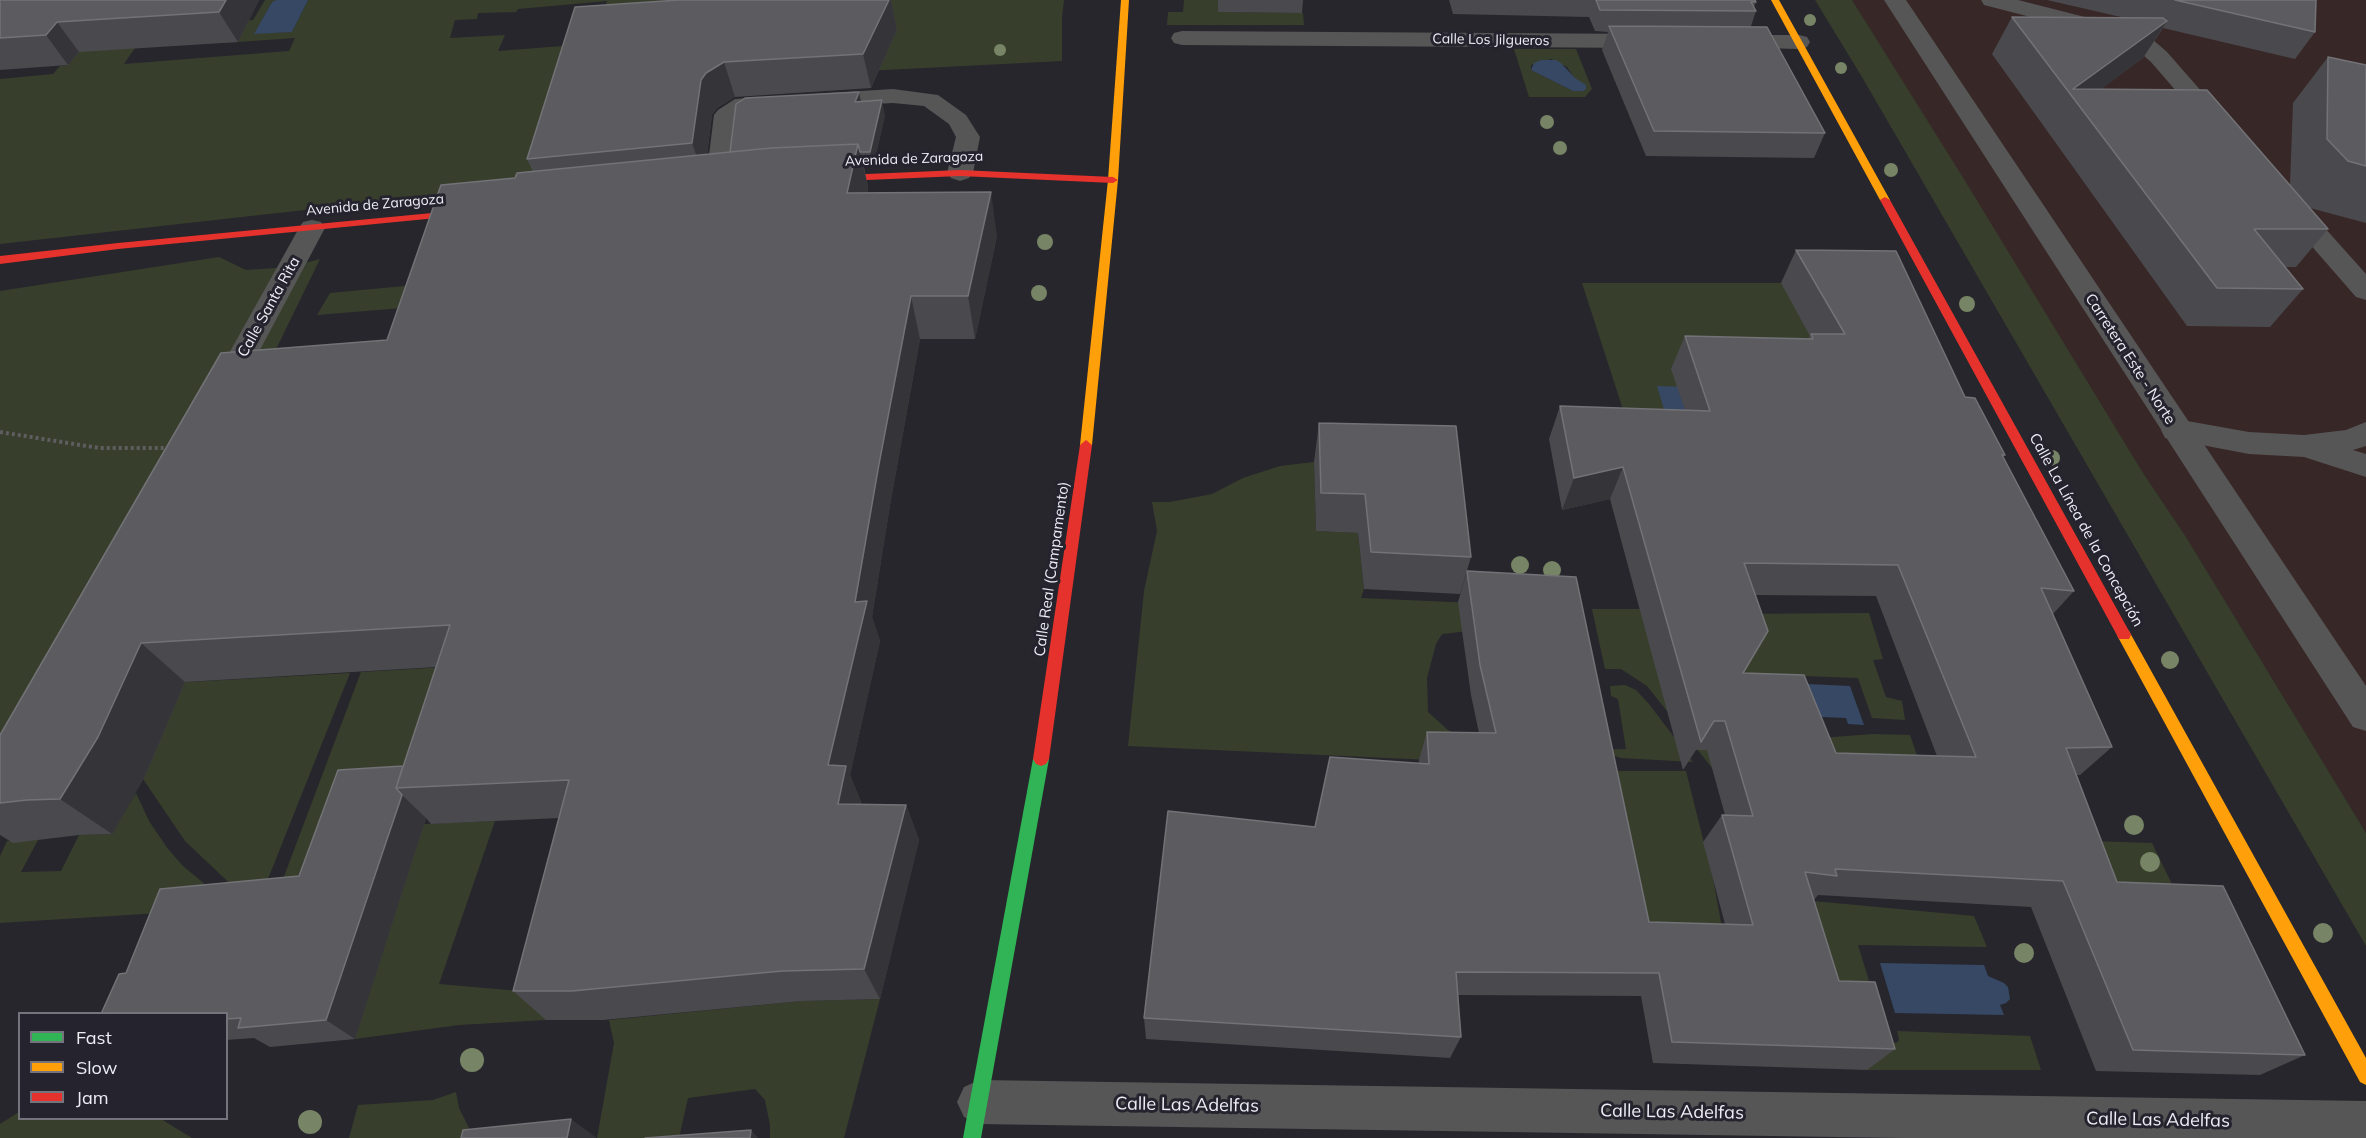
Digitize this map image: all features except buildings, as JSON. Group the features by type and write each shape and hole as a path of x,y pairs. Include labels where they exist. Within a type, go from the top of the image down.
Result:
{"main road":[{"name":"Calle Real (Campamento)","path":"975,1120 1047,725 1085,452 1113,180 1125,0"},
{"name":"Calle La Línea de la Concepción","path":"1775,0 2366,1076"},
{"name":"Avenida de Zaragoza","path":"806,180 960,173 1113,180"},
{"name":"Avenida de Zaragoza","path":"0,260 118,246 489,211"}],"street":[{"name":"Carretera Este - Norte","path":"1895,0 2366,716"},
{"path":"1992,0 2136,37 2159,57 2236,144"},
{"name":"Calle Los Jilgueros","path":"1182,38 1670,41"},
{"path":"1705,42 1799,42"},
{"path":"717,187 722,165 726,115 743,104 776,102 893,96 930,100 958,120 968,136 960,173"},
{"path":"2274,187 2366,291"},
{"name":"Calle Santa Rita","path":"192,448 312,228"},
{"path":"2176,430 2249,443 2304,446 2351,440 2366,433"},
{"path":"2304,446 2366,466"},
{"name":"Calle Las Adelfas","path":"975,1120 2366,1123"}],"path":[{"path":"0,432 99,448 192,448"}],"shaded area":[{"path":"1852,0 2366,0 2366,833 2186,537 2143,473"}],"green space":[{"path":"168,0 124,64 289,51 295,38 224,43 238,21 253,20 265,0 276,0 272,2 255,33 292,32 308,0 1064,0 1062,61 707,79 603,11 607,1 518,9 516,12 478,13 477,19 455,20 450,38 505,35 498,51 588,44 547,183 0,244 0,79 53,74 60,66 68,65 82,48"},
{"path":"1184,0 1218,0 1218,12 1303,13 1304,25 1167,25 1168,12 1183,12"},
{"path":"1815,0 1852,0 2143,473 2186,537 2366,833 2366,946 1862,77"},
{"path":"1514,49 1576,49 1592,89 1585,97 1529,97","holes":["1551,59 1567,67 1583,91 1573,91 1531,70 1531,65"]},
{"path":"219,257 246,270 291,267 320,259 243,417 0,797 0,291"},
{"path":"447,282 439,305 317,315 330,293"},
{"path":"1582,283 1781,283 1838,361 1772,440 1629,428"},
{"path":"1314,462 1316,531 1358,533 1364,589 1361,598 1473,603 1478,630 1442,634 1436,644 1427,678 1428,712 1448,730 1486,751 1453,761 1128,746 1144,591 1157,531 1152,502 1170,502 1212,494 1243,478 1280,466"},
{"path":"1592,609 1672,609 1734,614 1869,613 1883,659 1873,660 1886,697 1902,701 1905,720 1872,718 1858,678 1777,675 1809,739 1872,734 1910,735 1927,784 1712,768 1647,686 1621,669 1605,669"},
{"path":"480,665 339,866 277,895 361,672"},
{"path":"350,673 262,894 240,893 185,841 143,779 172,712 152,684"},
{"path":"1625,685 1636,690 1649,704 1693,762 1621,758 1596,750 1626,749 1618,699 1611,696 1610,686"},
{"path":"1601,771 1686,771 1713,879 1723,933 1629,932"},
{"path":"136,793 149,821 168,849 183,866 224,900 192,911 0,923 0,856 7,841 38,840 21,872 61,871 79,835 112,834"},
{"path":"495,821 439,984 553,994 546,1020 459,1025 355,1039 424,824"},
{"path":"2058,840 2152,843 2185,911 2073,907"},
{"path":"1742,882 1813,901 1974,916 1987,947 1858,945 1886,1036 1894,1043 1899,1039 1897,1031 2030,1036 2041,1070 1867,1070 1849,1005"},
{"path":"880,999 844,1138 770,1138 765,1100 755,1089 688,1098 679,1138 597,1138 614,1043 609,1020 802,1001"},
{"path":"456,1092 459,1108 472,1134 478,1138 349,1138 358,1105 433,1100"},
{"path":"18,1113 18,1120 163,1120 192,1138 0,1138 0,1124"}],"water":[{"path":"308,0 292,32 254,34 272,2"},
{"path":"1541,60 1556,60 1561,63 1575,78 1586,85 1586,89 1573,91 1531,70 1534,63"},
{"path":"1657,386 1726,388 1737,418 1666,416"},
{"path":"1787,683 1850,686 1864,725 1848,724 1846,718 1797,716"},
{"path":"1880,963 1984,965 1988,976 2008,987 2010,999 2000,1005 2004,1015 1895,1013"}],"traffic: fast":[{"path":"972,1138 1041,759"}],"traffic: slow":[{"path":"1086,445 1113,180 1125,0"},
{"path":"1775,0 1885,200"},
{"path":"2124,635 2366,1076"}],"traffic: jam":[{"path":"821,179 960,173 1113,180"},
{"path":"1885,200 2124,635"},
{"path":"0,260 118,246 474,212"},
{"path":"1041,759 1086,445"}]}
